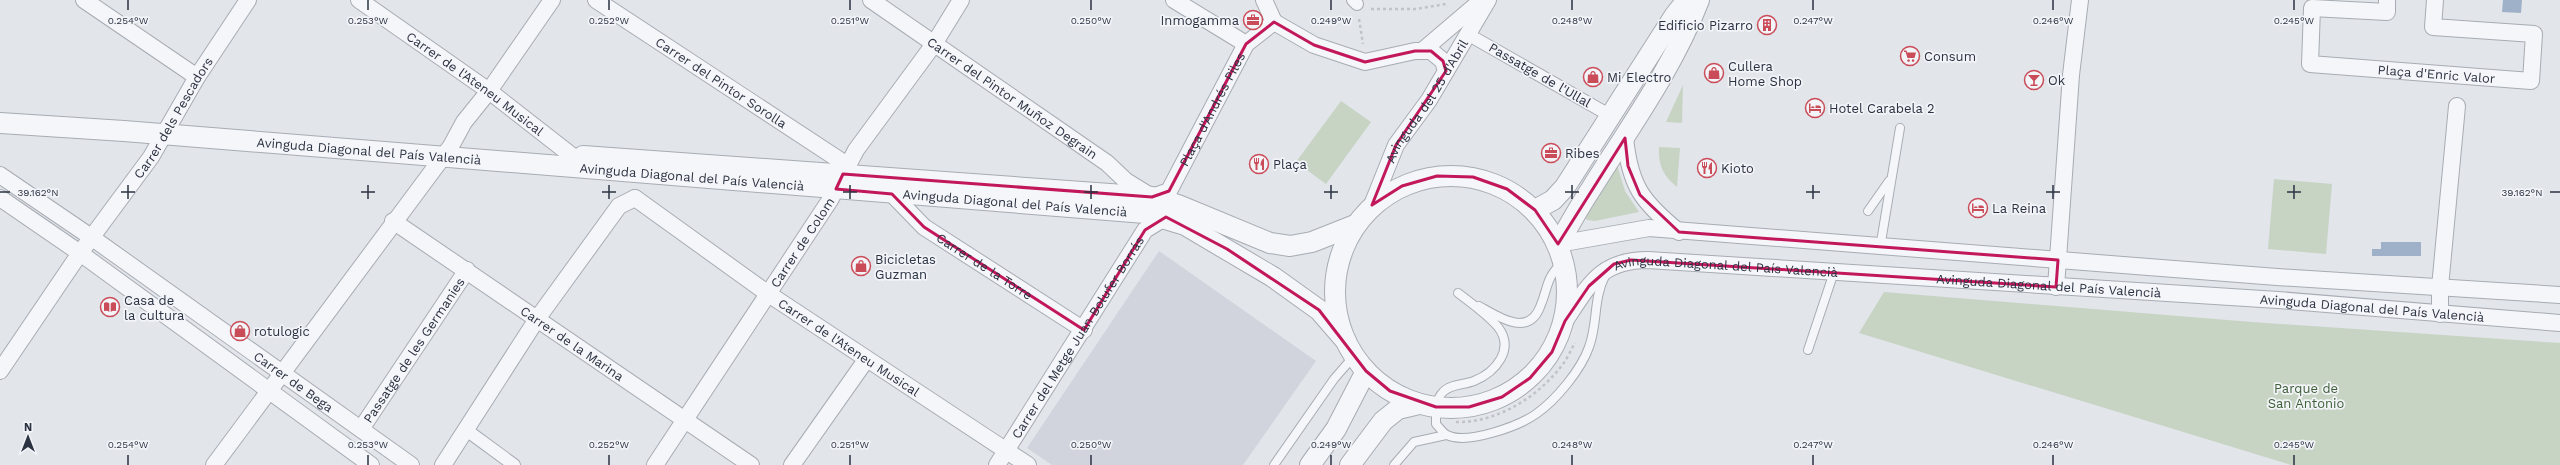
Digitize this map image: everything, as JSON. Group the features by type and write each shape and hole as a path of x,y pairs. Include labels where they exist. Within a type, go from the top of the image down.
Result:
{"street":[{"path":"84,0 197,77"},
{"name":"Carrer dels Pescadors","path":"0,370 91,237 151,157 197,77 248,0"},
{"name":"Carrer de l'Ateneu Musical","path":"359,0 489,91 571,155"},
{"path":"214,465 268,390 446,152 464,122 489,91 552,0"},
{"name":"Carrer del Pintor Sorolla","path":"596,0 842,176"},
{"name":"Carrer del Pintor Muñoz Degrain","path":"871,0 1107,163 1126,181 1152,197"},
{"name":"Carrer de Colom","path":"655,465 842,176 934,44 961,0"},
{"path":"1174,0 1246,44"},
{"path":"1264,0 1274,22 1314,45 1366,62 1422,51 1431,51 1443,61 1446,71"},
{"name":"Avinguda del 25 d'Abril","path":"1422,51 1482,0"},
{"name":"Avinguda del 25 d'Abril","path":"1372,205 1396,145 1469,35 1488,0"},
{"path":"1535,210 1553,200 1565,186 1674,15 1687,0"},
{"path":"1561,253 1591,189 1625,138 1690,24 1699,0"},
{"path":"2056,287 2071,75 2080,0"},
{"name":"Plaça d'Enric Valor","path":"2387,0 2387,12 2312,8 2310,64 2530,81 2534,34 2432,27 2435,0"},
{"name":"Plaça d'Andrés Piles","path":"1152,197 1169,191 1246,44 1274,22"},
{"name":"Passatge de l'Ullal","path":"1469,35 1610,116"},
{"path":"2440,314 2440,287 2457,106"},
{"name":"Avinguda Diagonal del País Valencià","path":"0,110 167,129 446,152 637,174 842,176 892,194 1145,213 1166,218 1185,225 1273,278 1319,310 1355,356 1390,391 1430,411"},
{"name":"Avinguda Diagonal del País Valencià","path":"0,123 167,129"},
{"path":"1625,138 1628,166 1640,195 1661,218 1679,232"},
{"name":"Avinguda Diagonal del País Valencià","path":"446,152 571,155 842,176 1152,197 1178,205 1270,243 1290,246 1312,242 1355,225"},
{"path":"443,465 537,319 618,206 635,198 637,174"},
{"name":"Carrer de Bega","path":"0,175 91,237 411,465"},
{"path":"1310,465 1336,429 1355,356 1336,305 1336,269 1343,246 1355,225 1372,205 1402,186 1437,176 1473,177 1507,189 1535,210 1561,253 1568,280 1571,328 1530,378 1502,397 1470,407 1430,411 1398,409 1383,421 1350,465"},
{"name":"Carrer de la Torre","path":"892,194 924,227 1084,330"},
{"name":"Carrer de Bega","path":"0,198 80,253 371,465"},
{"name":"Carrer de l'Ateneu Musical","path":"635,198 767,293 866,360 1028,465"},
{"name":"Carrer del Metge Juan Bolufer Borrás","path":"997,465 1146,230 1166,218"},
{"name":"Carrer de la Marina","path":"394,221 685,418 751,465"},
{"name":"Avinguda Diagonal del País Valencià","path":"1561,253 1649,228 1679,232 2277,278 2560,295"},
{"name":"Avinguda Diagonal del País Valencià","path":"1571,328 1589,286 1610,268 1631,260 2278,300 2560,323"},
{"name":"Passatge de les Germanies","path":"360,429 467,270"},
{"path":"792,465 866,360"},
{"path":"466,429 514,465"}],"lane":[{"path":"1880,248 1890,179 1900,128"},
{"path":"1868,211 1890,179"},
{"path":"1446,434 1430,411 1442,392 1449,387 1474,381 1493,370 1505,354 1504,341 1498,327 1458,293 1505,321 1518,324 1529,320 1540,308 1545,287 1561,253"},
{"path":"1394,465 1414,442 1446,434 1466,438 1494,433 1536,414 1563,389 1589,348 1596,319 1596,303 1599,287 1610,268"},
{"path":"1808,350 1834,272"},
{"path":"1274,465 1334,379 1355,356"}],"path":[{"path":"1355,2 1373,10 1416,9 1446,4 1463,16"},
{"path":"1355,2 1366,62"},
{"path":"1430,411 1463,422 1489,417 1518,405 1540,390 1560,368 1571,328"}],"highlighted area":[{"path":"1274,22 1314,45 1365,62 1415,51 1431,51 1443,61 1446,71 1396,145 1372,205 1402,186 1437,176 1473,177 1507,189 1535,210 1558,244 1625,138 1628,166 1640,195 1679,232 2058,260 2056,287 1631,260 1614,264 1589,286 1565,321 1552,352 1530,378 1502,397 1469,407 1436,407 1390,391 1366,371 1319,310 1227,249 1166,217 1145,230 1084,330 924,227 892,194 836,189 843,174 1152,197 1169,191 1246,44"}],"shaded area":[{"path":"1159,251 1316,361 1243,465 1052,465 1027,448"}],"green space":[{"path":"1683,85 1682,123 1666,122"},
{"path":"1341,101 1371,122 1326,184 1296,162"},
{"path":"1659,147 1680,148 1677,187 1668,179 1662,170 1659,159"},
{"path":"1617,165 1625,191 1639,212 1595,221 1587,220 1584,216"},
{"path":"2274,179 2332,184 2326,254 2268,249"},
{"name":"Parque de San Antonio","path":"1884,292 2252,322 2560,343 2560,465 2291,465 1859,333"}],"water":[{"path":"2503,0 2522,0 2521,13 2502,12"},
{"path":"2381,242 2421,242 2421,256 2372,256 2372,249 2381,249"}],"place":[{"name":"Inmogamma","path":"1253,20"},
{"name":"Edificio Pizarro","path":"1767,25"},
{"name":"Consum","path":"1910,56"},
{"name":"Cullera Home Shop","path":"1714,73"},
{"name":"Mi Electro","path":"1593,77"},
{"name":"Ok","path":"2034,80"},
{"name":"Hotel Carabela 2","path":"1815,108"},
{"name":"Ribes","path":"1551,153"},
{"name":"Plaça","path":"1259,164"},
{"name":"Kioto","path":"1707,168"},
{"name":"La Reina","path":"1978,208"},
{"name":"Bicicletas Guzman","path":"861,266"},
{"name":"Casa de la cultura","path":"110,307"},
{"name":"rotulogic","path":"240,331"}]}
